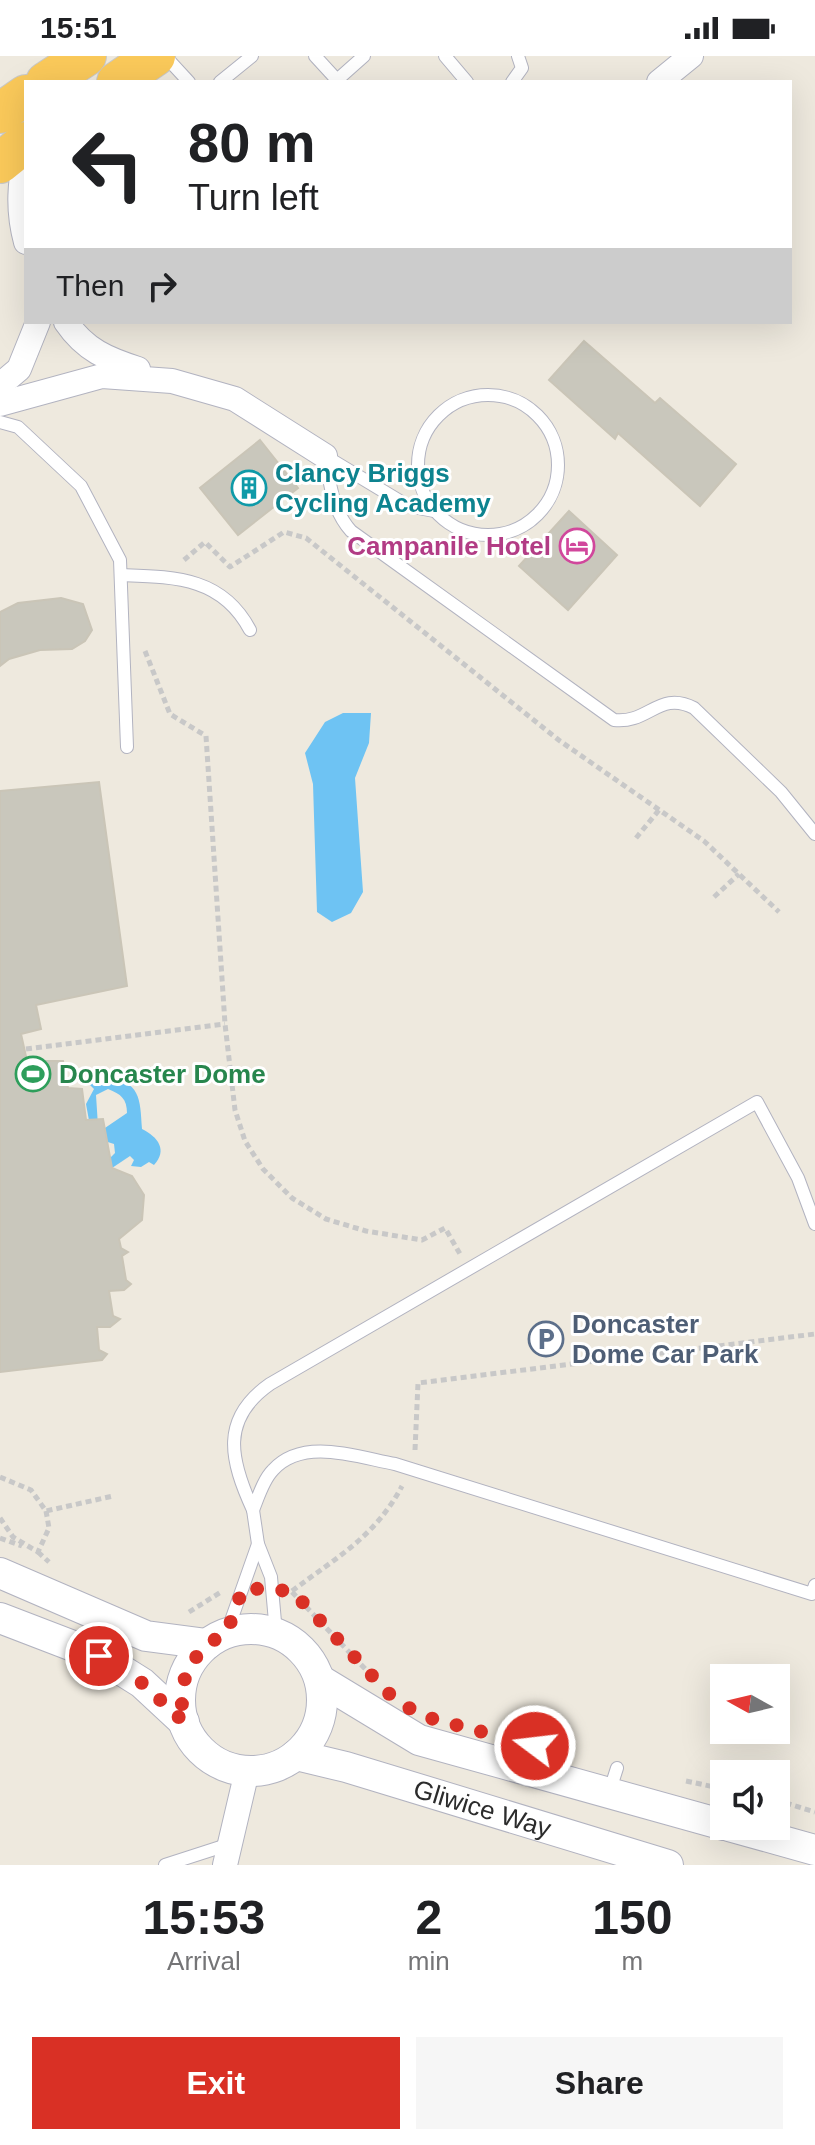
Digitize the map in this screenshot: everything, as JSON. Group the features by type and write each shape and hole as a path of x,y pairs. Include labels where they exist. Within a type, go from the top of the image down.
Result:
{"highway":[{"path":"49,80 86,56"},
{"path":"120,80 155,56"},
{"path":"0,113 24,96"},
{"path":"0,163 24,144"}],"street":[{"path":"662,70 691,56"},
{"path":"24,160 18,191 24,234"},
{"path":"0,385 19,369 37,324"},
{"path":"67,324 79,341 101,357 235,399 325,456"},
{"path":"0,404 102,376 172,381"},
{"path":"0,1573 146,1636 217,1638 252,1628 276,1633 298,1645 320,1680 322,1704 313,1736 296,1755 272,1768 247,1771 217,1763 197,1747 184,1722 142,1683 99,1656 0,1618"},
{"path":"184,1722 181,1686 190,1663 217,1638"},
{"name":"Gliwice Way","path":"320,1680 419,1740 613,1780 710,1819"},
{"name":"Gliwice Way","path":"296,1755 346,1767 668,1865"},
{"path":"228,1855 247,1771"},
{"name":"Gliwice Way","path":"779,1840 815,1850"}],"lane":[{"path":"165,56 187,80"},
{"path":"222,80 252,56"},
{"path":"315,56 337,80"},
{"path":"339,80 364,56"},
{"path":"445,56 465,80"},
{"path":"513,80 522,68 518,56"},
{"path":"325,456 408,506 434,511 451,526 473,535 496,536 518,530 537,517 551,499 558,477 555,443 537,413 517,400 494,395 471,397 449,406 432,423 421,444 418,467 422,490 434,511"},
{"path":"0,422 18,427 81,486 120,560 127,747"},
{"path":"325,456 340,519 351,531 614,720 628,722 669,701 679,700 694,708 781,792 815,834"},
{"path":"121,575 165,577 206,587 236,605 250,630"},
{"path":"276,1633 272,1590 258,1544 253,1510 241,1484 235,1433 238,1415 249,1399 757,1102 793,1168 815,1224"},
{"path":"253,1510 271,1471 292,1456 308,1451 411,1468 812,1594 815,1585"},
{"path":"217,1638 243,1588 258,1544"},
{"path":"165,1865 228,1855"}],"path":[{"path":"165,577 205,542 230,567 284,532 306,538 560,741 704,841 779,912"},
{"path":"122,619 135,626 170,714 206,736 225,1024 235,1110 245,1141 263,1169 292,1198 326,1219 366,1231 422,1240 445,1228 468,1269"},
{"path":"636,838 659,810"},
{"path":"714,897 739,874"},
{"path":"26,1049 225,1024"},
{"path":"272,1590 292,1591 344,1556 371,1531 393,1504 411,1468 418,1418 418,1383 815,1334"},
{"path":"0,1477 31,1490 46,1511 49,1528 38,1552"},
{"path":"46,1511 113,1496"},
{"path":"0,1518 13,1537 31,1549"},
{"path":"0,1538 38,1552 51,1563"},
{"path":"183,1616 230,1586 243,1588"},
{"path":"292,1591 375,1679"},
{"path":"678,1780 710,1786"},
{"path":"790,1804 815,1812"}],"water":[{"path":"343,713 371,713 369,743 355,778 363,892 351,913 332,922 317,912 313,784 305,753 325,722"},
{"path":"105,1076 132,1087 139,1100 142,1129 153,1136 161,1149 154,1165 149,1162 141,1167 131,1166 134,1160 130,1156 112,1168 110,1158 115,1153 114,1144 92,1137 86,1104 94,1089 90,1085","holes":["108,1089 120,1095 127,1113 102,1130 98,1126 96,1095"]}],"building":[{"path":"584,341 655,403 660,398 736,464 700,506 618,433 615,439 549,380"},
{"name":"Clancy Briggs Cycling Academy","path":"260,440 298,488 238,535 200,488"},
{"path":"569,511 617,555 568,610 519,566"},
{"path":"61,598 83,604 92,630 85,641 72,649 40,650 9,659 0,666 0,612 18,603"},
{"name":"Doncaster Dome","path":"99,782 127,986 36,1005 41,1029 21,1034 27,1061 63,1061 68,1088 82,1089 86,1120 103,1119 112,1168 132,1176 144,1195 142,1220 119,1239 121,1248 128,1252 122,1256 126,1280 131,1284 124,1290 109,1291 113,1316 120,1319 110,1327 97,1327 99,1350 107,1354 102,1360 0,1372 0,791"}],"place":[{"name":"Clancy Briggs Cycling Academy","path":"249,488"},
{"name":"Campanile Hotel","path":"577,546"},
{"name":"Doncaster Dome","path":"33,1074"},
{"name":"Doncaster Dome Car Park","path":"546,1339"}],"route":[{"path":"99,1656 142,1683 184,1722 181,1686 190,1663 207,1644 227,1632 243,1588 292,1591 396,1701 426,1717 535,1746"}]}
